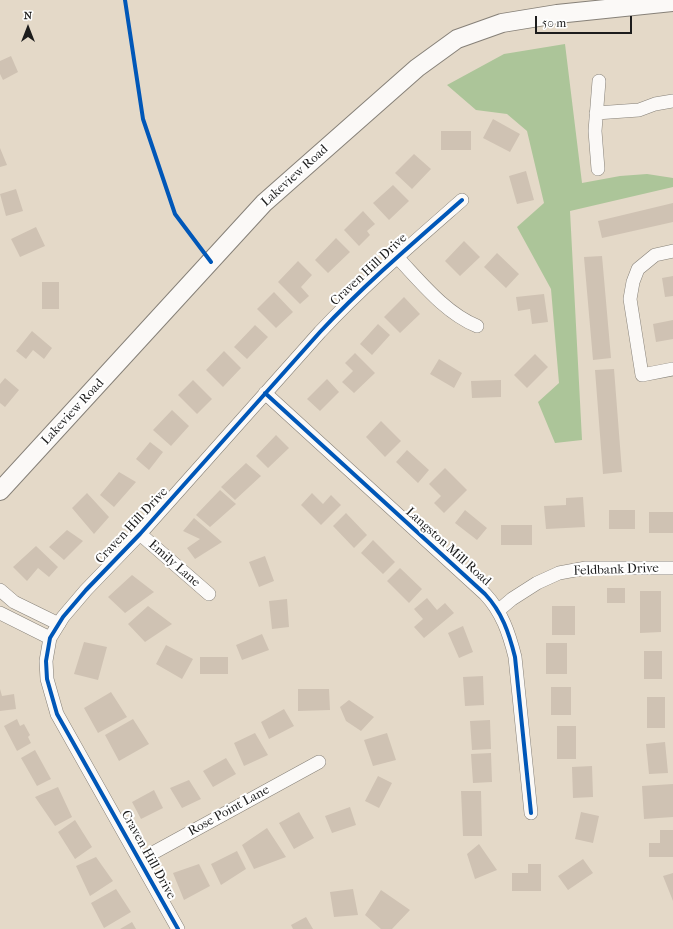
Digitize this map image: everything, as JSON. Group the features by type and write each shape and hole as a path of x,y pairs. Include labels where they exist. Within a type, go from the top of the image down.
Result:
{"main road":[{"name":"Lakeview Road","path":"0,491 264,203 417,68 457,39 502,23 557,14 673,2"}],"street":[{"path":"598,169 595,142 599,81"},
{"path":"596,113 639,110 655,104 673,102"},
{"name":"Craven Hill Drive","path":"178,929 57,714 47,679 46,661 50,638 86,590 140,534 342,308 462,200"},
{"path":"673,251 655,255 638,269 633,282 630,299 642,375 673,368"},
{"path":"397,257 432,294 466,321 477,326"},
{"name":"Langston Mill Road","path":"265,393 484,594 499,610 511,640 515,657 531,813"},
{"name":"Emily Lane","path":"140,534 209,594"},
{"name":"Feldbank Drive","path":"499,610 512,599 537,583 559,573 586,568 673,568"},
{"path":"0,590 14,602 59,624"},
{"path":"0,613 50,638"},
{"name":"Rose Point Lane","path":"140,860 319,762"}],"green space":[{"path":"565,44 582,183 620,176 647,174 673,178 673,187 570,211 582,440 555,443 538,402 559,383 551,289 517,227 544,203 527,131 507,114 476,110 447,85 504,54"}],"building":[{"path":"11,56 18,72 3,80 0,74 0,61"},
{"path":"493,119 520,134 510,152 483,138"},
{"path":"441,131 471,131 471,150 441,150"},
{"path":"0,148 7,165 0,167"},
{"path":"414,154 431,169 412,189 395,173"},
{"path":"526,171 534,200 517,204 509,176"},
{"path":"393,185 409,201 389,220 373,203"},
{"path":"16,189 23,211 6,216 0,194"},
{"path":"673,203 673,222 602,238 598,221"},
{"path":"363,211 375,224 367,231 370,235 359,246 344,230"},
{"path":"36,227 45,246 20,257 11,239"},
{"path":"336,238 350,252 328,273 315,260"},
{"path":"464,241 480,257 460,276 445,261"},
{"path":"497,253 519,274 506,288 484,267"},
{"path":"602,256 611,358 593,360 584,257"},
{"path":"298,261 312,275 301,287 309,296 300,304 278,282"},
{"path":"673,276 673,296 665,297 662,278"},
{"path":"42,282 59,282 59,309 42,309"},
{"path":"274,292 293,312 276,328 257,309"},
{"path":"544,294 548,322 532,324 530,309 518,311 516,297"},
{"path":"404,297 420,314 400,333 384,317"},
{"path":"673,320 673,339 656,342 653,324"},
{"path":"378,324 390,335 372,355 360,344"},
{"path":"255,325 268,337 247,359 234,347"},
{"path":"32,331 52,348 44,359 33,350 26,359 16,351"},
{"path":"224,351 241,368 223,387 206,370"},
{"path":"355,353 375,373 354,393 342,382 353,371 345,363"},
{"path":"535,354 548,367 527,388 514,375"},
{"path":"439,359 462,373 454,388 430,374"},
{"path":"614,369 622,472 603,474 595,370"},
{"path":"5,378 19,390 5,407 0,403 0,384"},
{"path":"327,379 339,392 320,411 307,399"},
{"path":"193,380 212,399 197,414 178,395"},
{"path":"501,380 501,397 472,398 471,381"},
{"path":"172,410 189,426 171,446 153,430"},
{"path":"381,421 401,441 385,457 366,437"},
{"path":"276,435 289,448 268,468 256,456"},
{"path":"150,442 163,452 149,470 136,459"},
{"path":"407,450 429,470 418,483 396,462"},
{"path":"246,463 261,476 235,500 221,487"},
{"path":"445,468 467,490 444,513 434,503 441,496 429,484"},
{"path":"119,472 136,482 114,507 100,495"},
{"path":"220,490 236,504 210,527 196,515"},
{"path":"87,493 109,517 94,534 72,508"},
{"path":"312,493 323,504 331,495 341,505 321,525 301,505"},
{"path":"583,497 585,527 546,529 544,506 566,505 566,498"},
{"path":"465,510 487,528 477,540 455,523"},
{"path":"609,510 635,510 635,529 609,529"},
{"path":"649,512 673,512 673,533 649,533"},
{"path":"346,513 367,535 354,548 333,526"},
{"path":"194,518 222,542 195,559 187,548 200,539 183,531"},
{"path":"501,525 532,525 532,545 501,545"},
{"path":"67,530 83,541 64,560 49,547"},
{"path":"373,540 395,562 383,574 361,553"},
{"path":"36,546 58,567 49,577 38,568 27,581 13,567"},
{"path":"265,556 274,581 259,587 249,562"},
{"path":"400,568 422,589 409,603 387,581"},
{"path":"132,575 154,592 125,613 108,597"},
{"path":"607,588 625,588 625,603 607,603"},
{"path":"640,591 661,591 661,632 640,633"},
{"path":"427,598 437,610 445,603 454,613 424,638 414,627 423,619 414,609"},
{"path":"287,599 289,627 272,629 269,601"},
{"path":"148,606 172,624 145,642 128,624"},
{"path":"552,606 575,606 575,635 552,635"},
{"path":"463,626 473,652 459,658 448,633"},
{"path":"262,634 269,650 242,660 236,645"},
{"path":"84,642 107,647 98,680 74,674"},
{"path":"546,643 567,643 567,674 546,674"},
{"path":"166,645 193,659 182,679 156,664"},
{"path":"644,651 662,651 662,679 644,679"},
{"path":"200,657 228,657 228,674 200,674"},
{"path":"483,676 484,705 465,706 463,677"},
{"path":"551,687 571,687 571,715 551,715"},
{"path":"0,689 2,696 14,694 16,709 0,711"},
{"path":"298,689 329,689 330,710 298,711"},
{"path":"111,692 127,717 98,733 84,708"},
{"path":"647,697 665,697 665,728 647,728"},
{"path":"349,700 374,717 361,731 346,721 340,707"},
{"path":"284,709 294,726 269,739 261,722"},
{"path":"17,719 20,726 24,724 30,735 28,737 31,743 17,751 4,726"},
{"path":"133,719 149,744 119,761 105,735"},
{"path":"490,720 491,749 472,750 470,721"},
{"path":"557,726 576,726 576,759 557,759"},
{"path":"255,733 268,755 244,766 234,743"},
{"path":"387,733 396,760 373,766 364,740"},
{"path":"665,742 668,773 649,774 646,744"},
{"path":"35,750 51,779 37,786 21,758"},
{"path":"491,753 492,782 473,783 471,754"},
{"path":"226,758 236,774 213,787 203,771"},
{"path":"592,766 593,797 573,798 572,767"},
{"path":"378,776 392,783 379,808 365,801"},
{"path":"189,780 201,799 182,808 170,788"},
{"path":"673,784 673,817 644,819 642,786"},
{"path":"58,787 72,817 55,826 35,797"},
{"path":"154,790 163,808 141,819 132,802"},
{"path":"461,791 481,791 482,836 463,836"},
{"path":"350,807 356,825 332,833 325,816"},
{"path":"299,812 314,838 294,849 279,823"},
{"path":"581,812 599,816 593,843 575,839"},
{"path":"75,820 92,847 75,859 58,832"},
{"path":"267,828 286,857 254,869 242,845"},
{"path":"660,830 673,830 673,857 649,857 649,843 660,843"},
{"path":"479,844 497,870 475,879 467,854"},
{"path":"237,851 246,869 221,885 211,864"},
{"path":"96,857 113,881 90,896 76,866"},
{"path":"583,859 593,873 568,890 558,876"},
{"path":"199,864 210,886 184,900 173,873"},
{"path":"528,864 541,864 541,891 512,891 512,873 528,873"},
{"path":"673,873 673,901 663,876"},
{"path":"116,889 131,912 104,928 91,903"},
{"path":"353,889 358,915 334,917 330,892"},
{"path":"381,890 410,910 392,929 381,929 365,915"},
{"path":"306,917 313,929 293,929 291,925"},
{"path":"132,922 136,929 120,929"}],"cycle path":[{"path":"125,0 143,119 175,214 211,262"},
{"path":"178,929 57,714 47,679 46,661 50,638 63,617 86,590 140,534 320,332 371,281 462,200"},
{"path":"265,393 485,594 496,608 507,631 515,657 531,813"}]}
